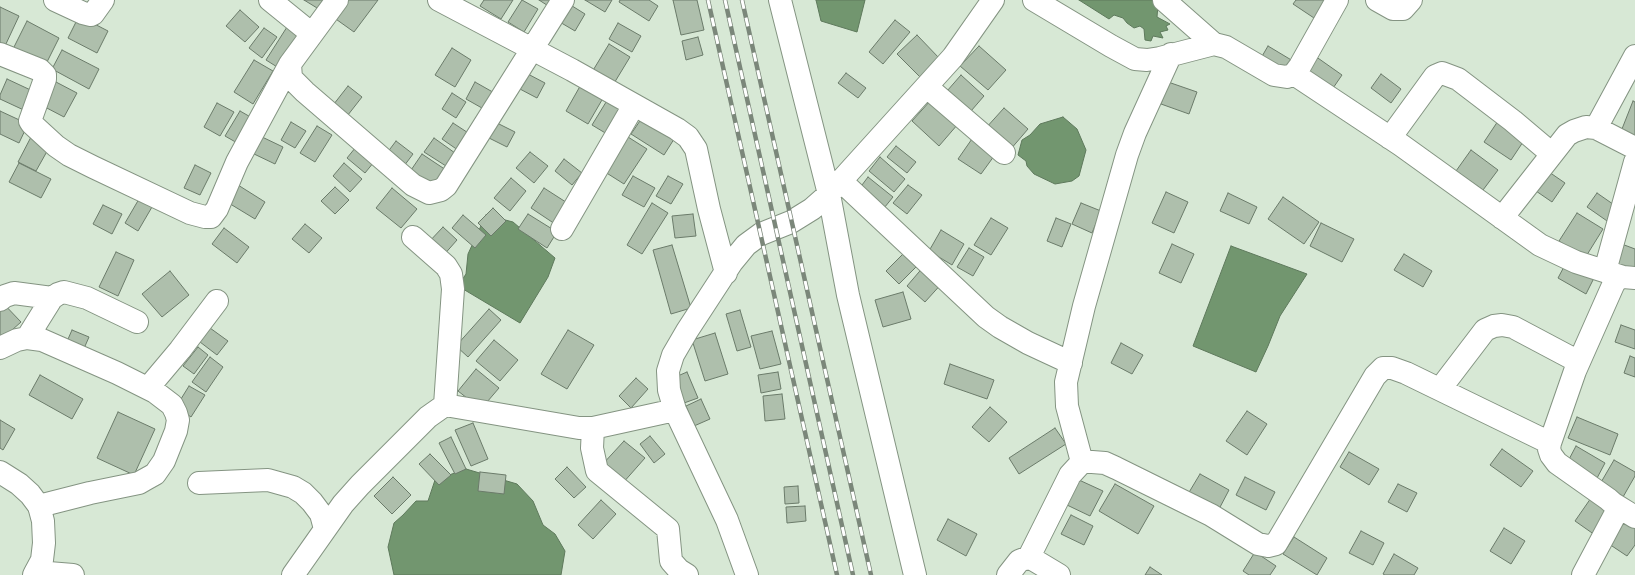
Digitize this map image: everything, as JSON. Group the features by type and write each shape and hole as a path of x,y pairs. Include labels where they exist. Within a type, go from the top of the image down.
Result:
{"street":[{"path":"54,0 91,15 103,0"},
{"path":"270,0 312,34"},
{"path":"0,54 40,70 45,75 45,79 30,121 56,146 69,155 93,167 190,213 211,217 217,210 237,162 290,64 337,0"},
{"path":"439,0 532,49 677,129 693,143 726,273"},
{"path":"290,64 291,78 305,92 413,185 423,191 436,193 446,186 563,0"},
{"path":"780,0 835,188 848,295 915,575"},
{"path":"747,575 727,520 675,410 669,390 668,371 673,355 746,245 762,234 792,222 812,209 835,188 953,57 993,0"},
{"path":"1034,0 1135,59 1148,60 1214,44 1226,47 1274,75 1287,77 1294,74 1300,66 1337,0"},
{"path":"1164,0 1214,44"},
{"path":"1377,0 1393,9 1403,9 1411,0"},
{"path":"1082,462 1067,406 1066,382 1084,306 1127,155 1135,133 1171,54"},
{"path":"1596,128 1635,56"},
{"path":"1390,138 1435,76 1442,73 1458,79 1513,121 1552,154"},
{"path":"1294,74 1390,138 1550,251 1576,262 1621,276"},
{"path":"927,87 1004,153"},
{"path":"562,228 634,105"},
{"path":"1502,218 1567,135 1574,131 1586,127 1596,128 1635,148"},
{"path":"1635,162 1621,276 1614,283 1579,362 1550,443 1551,455 1557,463 1614,504 1635,517"},
{"path":"835,188 986,317 1022,340 1071,363"},
{"path":"413,237 446,266 451,274 453,289 445,405"},
{"path":"27,338 52,298 64,292 71,292 87,298 137,322"},
{"path":"0,300 5,296 14,294 52,298"},
{"path":"148,388 180,350 217,301"},
{"path":"1440,389 1485,330 1494,326 1502,325 1513,327 1579,362"},
{"path":"0,348 17,340 27,338 42,340 148,388 166,399 172,405 178,420 176,431 164,462 155,474 139,483 90,493 39,506"},
{"path":"1008,575 1019,561 1029,558 1070,475 1082,462 1105,463 1211,515 1258,544 1268,546 1276,544 1375,376 1383,368 1399,370 1550,443"},
{"path":"293,575 343,504 391,453 428,417 445,405 562,426 593,428 675,410"},
{"path":"593,428 592,448 597,471 602,477 668,529 671,561 679,570 687,575"},
{"path":"0,472 19,484 30,494 39,506 43,521 44,543 42,560 35,574 73,575"},
{"path":"199,483 258,480 275,482 293,487 303,493 312,502 321,514 326,529"},
{"path":"1583,575 1617,512 1617,507 1614,504"},
{"path":"1029,558 1058,575"}],"shaded area":[{"path":"816,0 865,0 857,32 821,21"},
{"path":"1079,0 1155,0 1158,5 1157,17 1170,24 1166,26 1168,30 1160,32 1163,38 1153,36 1151,41 1145,40 1144,29 1140,26 1134,28 1123,18 1114,15 1109,19"},
{"path":"1063,117 1077,129 1086,150 1079,176 1072,181 1055,184 1034,174 1027,166 1026,161 1018,155 1022,140 1030,135 1040,124"},
{"path":"486,215 513,222 555,258 548,277 520,323 458,286 466,274 468,254"},
{"path":"1231,246 1307,274 1280,316 1256,372 1193,346"},
{"path":"466,469 517,484 533,501 543,525 555,534 565,551 561,575 394,575 388,547 394,523 416,501 428,501 435,480"}],"building":[{"path":"304,0 328,0 322,11"},
{"path":"345,0 378,0 354,32 333,17"},
{"path":"484,0 513,0 501,19 480,6"},
{"path":"522,0 538,9 524,32 508,22"},
{"path":"539,0 559,0 553,9"},
{"path":"585,0 612,0 605,12"},
{"path":"620,0 649,0 658,6 649,21 619,2"},
{"path":"673,0 697,0 704,30 681,35"},
{"path":"1296,0 1330,0 1317,20 1293,4"},
{"path":"569,4 585,14 575,31 558,21"},
{"path":"0,7 19,16 5,46 0,43"},
{"path":"240,10 259,27 245,42 226,26"},
{"path":"79,16 108,31 97,53 68,38"},
{"path":"895,20 910,32 883,64 869,52"},
{"path":"27,21 59,38 45,66 13,49"},
{"path":"618,23 641,36 632,52 609,39"},
{"path":"287,27 303,37 282,70 266,60"},
{"path":"264,28 277,37 262,58 249,48"},
{"path":"917,35 940,59 921,78 897,54"},
{"path":"698,37 703,55 686,60 682,41"},
{"path":"609,44 630,57 613,85 592,72"},
{"path":"979,46 1006,70 988,90 960,66"},
{"path":"1268,46 1293,61 1286,73 1261,58"},
{"path":"452,48 471,60 455,87 435,75"},
{"path":"62,50 99,69 89,89 52,69"},
{"path":"1315,56 1342,75 1329,94 1302,74"},
{"path":"254,60 273,71 253,104 234,92"},
{"path":"526,73 545,83 537,98 518,88"},
{"path":"846,73 866,88 858,98 838,83"},
{"path":"1381,74 1401,89 1391,103 1371,88"},
{"path":"961,75 984,96 971,111 947,91"},
{"path":"7,79 37,93 28,112 0,99 0,95"},
{"path":"583,81 606,93 588,124 566,111"},
{"path":"56,82 77,93 64,117 43,106"},
{"path":"475,82 498,95 489,112 466,99"},
{"path":"1168,82 1197,92 1189,114 1161,104"},
{"path":"348,86 362,97 344,120 330,109"},
{"path":"452,93 466,102 456,118 442,109"},
{"path":"611,94 630,106 612,137 592,125"},
{"path":"931,100 958,124 939,146 912,121"},
{"path":"1633,101 1635,102 1635,140 1620,134"},
{"path":"217,103 234,112 220,136 204,127"},
{"path":"1004,108 1028,129 1010,150 985,129"},
{"path":"0,111 28,124 19,143 0,134"},
{"path":"240,111 254,119 239,144 225,136"},
{"path":"644,115 676,136 664,155 631,134"},
{"path":"493,121 515,132 507,147 485,136"},
{"path":"1498,121 1525,139 1511,160 1484,142"},
{"path":"291,122 306,131 295,148 281,140"},
{"path":"453,123 476,138 465,155 442,139"},
{"path":"317,126 332,135 315,162 300,153"},
{"path":"260,136 283,147 275,164 252,153"},
{"path":"974,136 997,152 981,174 958,159"},
{"path":"31,137 50,146 36,171 18,162"},
{"path":"628,137 647,149 624,184 605,172"},
{"path":"434,138 455,153 446,166 424,152"},
{"path":"396,141 413,154 401,170 384,157"},
{"path":"360,142 378,157 365,173 347,158"},
{"path":"896,146 916,162 907,173 887,157"},
{"path":"1471,150 1498,170 1483,190 1456,171"},
{"path":"530,152 548,166 534,183 516,168"},
{"path":"422,154 446,170 434,189 409,173"},
{"path":"880,157 905,179 894,192 869,171"},
{"path":"564,159 582,173 572,185 555,171"},
{"path":"19,163 51,179 41,198 9,182"},
{"path":"344,163 362,179 350,192 333,176"},
{"path":"195,165 211,173 200,195 184,188"},
{"path":"1549,172 1565,183 1552,202 1536,191"},
{"path":"633,176 655,188 644,207 622,195"},
{"path":"668,176 683,184 671,204 656,196"},
{"path":"868,177 893,197 880,213 856,193"},
{"path":"511,178 526,191 510,211 494,198"},
{"path":"238,185 265,202 255,219 227,202"},
{"path":"908,185 922,195 907,214 893,203"},
{"path":"335,187 349,200 335,214 321,201"},
{"path":"392,188 417,209 401,228 376,208"},
{"path":"544,188 572,206 558,226 531,208"},
{"path":"1166,192 1188,202 1174,233 1152,223"},
{"path":"1228,193 1257,207 1249,224 1220,211"},
{"path":"1597,193 1620,209 1610,223 1587,207"},
{"path":"1283,197 1319,222 1304,244 1268,219"},
{"path":"139,199 152,207 138,231 125,223"},
{"path":"652,203 668,213 642,254 627,245"},
{"path":"1081,203 1101,211 1092,233 1072,224"},
{"path":"103,205 122,214 112,234 93,224"},
{"path":"493,208 506,221 491,236 478,223"},
{"path":"1577,213 1603,229 1585,258 1559,241"},
{"path":"528,214 557,232 547,248 518,229"},
{"path":"693,214 696,236 675,238 672,216"},
{"path":"463,215 486,235 475,248 452,228"},
{"path":"991,218 1008,228 991,255 974,245"},
{"path":"1056,218 1071,224 1062,247 1047,241"},
{"path":"1321,223 1354,239 1342,262 1310,246"},
{"path":"305,224 322,238 309,253 292,239"},
{"path":"443,227 457,240 442,257 427,244"},
{"path":"224,228 249,247 237,263 212,244"},
{"path":"941,230 964,244 952,265 929,251"},
{"path":"1619,243 1635,249 1635,272 1612,264"},
{"path":"1172,244 1194,254 1181,283 1159,273"},
{"path":"672,245 691,308 671,314 653,250"},
{"path":"969,248 984,257 973,276 957,267"},
{"path":"908,249 921,262 899,284 886,271"},
{"path":"116,252 134,260 118,296 99,287"},
{"path":"1404,254 1432,271 1423,287 1394,270"},
{"path":"1566,263 1594,278 1586,294 1558,278"},
{"path":"925,265 944,281 925,302 907,286"},
{"path":"170,271 189,295 162,317 142,294"},
{"path":"903,292 911,319 883,327 875,300"},
{"path":"0,300 21,322 3,338 0,335"},
{"path":"489,309 501,320 468,357 456,346"},
{"path":"740,310 751,347 737,351 726,314"},
{"path":"1621,325 1635,330 1635,349 1615,342"},
{"path":"210,328 228,341 217,355 200,342"},
{"path":"72,330 89,337 82,353 65,346"},
{"path":"568,330 594,345 567,389 541,374"},
{"path":"772,331 781,364 760,369 751,336"},
{"path":"715,333 728,374 705,381 692,340"},
{"path":"494,340 518,360 500,381 476,361"},
{"path":"1121,343 1143,355 1132,374 1111,363"},
{"path":"198,347 208,355 194,374 183,366"},
{"path":"1630,356 1635,358 1635,377 1624,373"},
{"path":"210,357 223,367 206,392 192,382"},
{"path":"950,364 994,380 987,399 944,384"},
{"path":"476,369 499,388 481,409 458,391"},
{"path":"687,372 698,398 684,403 673,378"},
{"path":"778,372 781,389 761,393 758,375"},
{"path":"40,375 83,399 72,419 29,395"},
{"path":"636,378 648,389 631,408 619,396"},
{"path":"189,386 205,395 191,417 176,407"},
{"path":"782,394 785,419 765,421 763,396"},
{"path":"701,399 710,419 694,426 686,406"},
{"path":"990,407 1007,422 989,442 972,427"},
{"path":"1247,411 1267,424 1247,455 1226,441"},
{"path":"118,412 155,429 134,475 97,458"},
{"path":"1577,417 1618,434 1610,455 1568,438"},
{"path":"0,420 15,429 3,450 0,448"},
{"path":"473,423 488,459 471,466 455,430"},
{"path":"1055,428 1066,444 1019,474 1009,458"},
{"path":"650,436 665,454 654,463 640,444"},
{"path":"451,437 466,469 455,474 439,443"},
{"path":"624,441 645,458 622,484 601,466"},
{"path":"1576,446 1605,463 1596,480 1566,465"},
{"path":"1502,449 1533,471 1521,487 1490,465"},
{"path":"1349,452 1379,469 1369,485 1340,467"},
{"path":"430,454 451,475 439,485 419,464"},
{"path":"1614,460 1635,472 1635,476 1623,497 1600,484"},
{"path":"567,467 586,487 574,498 555,479"},
{"path":"480,472 506,475 504,494 478,491"},
{"path":"1200,474 1229,490 1218,511 1188,494"},
{"path":"393,477 411,495 392,514 374,496"},
{"path":"1245,477 1275,492 1266,510 1236,495"},
{"path":"1079,480 1103,491 1090,516 1067,505"},
{"path":"1115,484 1154,506 1138,534 1099,511"},
{"path":"1398,484 1417,493 1407,512 1388,502"},
{"path":"798,486 799,503 785,504 784,487"},
{"path":"1591,498 1611,511 1595,535 1575,521"},
{"path":"601,500 616,514 593,539 578,525"},
{"path":"805,506 806,521 787,523 786,507"},
{"path":"1071,515 1093,526 1084,545 1061,534"},
{"path":"1622,518 1635,526 1635,545 1627,556 1606,542"},
{"path":"948,519 977,534 966,556 937,540"},
{"path":"1504,528 1525,541 1511,564 1490,551"},
{"path":"1361,531 1384,543 1373,565 1349,553"},
{"path":"1294,537 1327,558 1317,575 1283,554"},
{"path":"1255,552 1276,566 1270,575 1249,575 1243,571"},
{"path":"1394,554 1418,568 1414,575 1383,574"},
{"path":"1150,567 1162,575 1145,575"}],"railway":[{"path":"708,0 837,575"},
{"path":"725,0 853,575"},
{"path":"742,0 871,575"}]}
